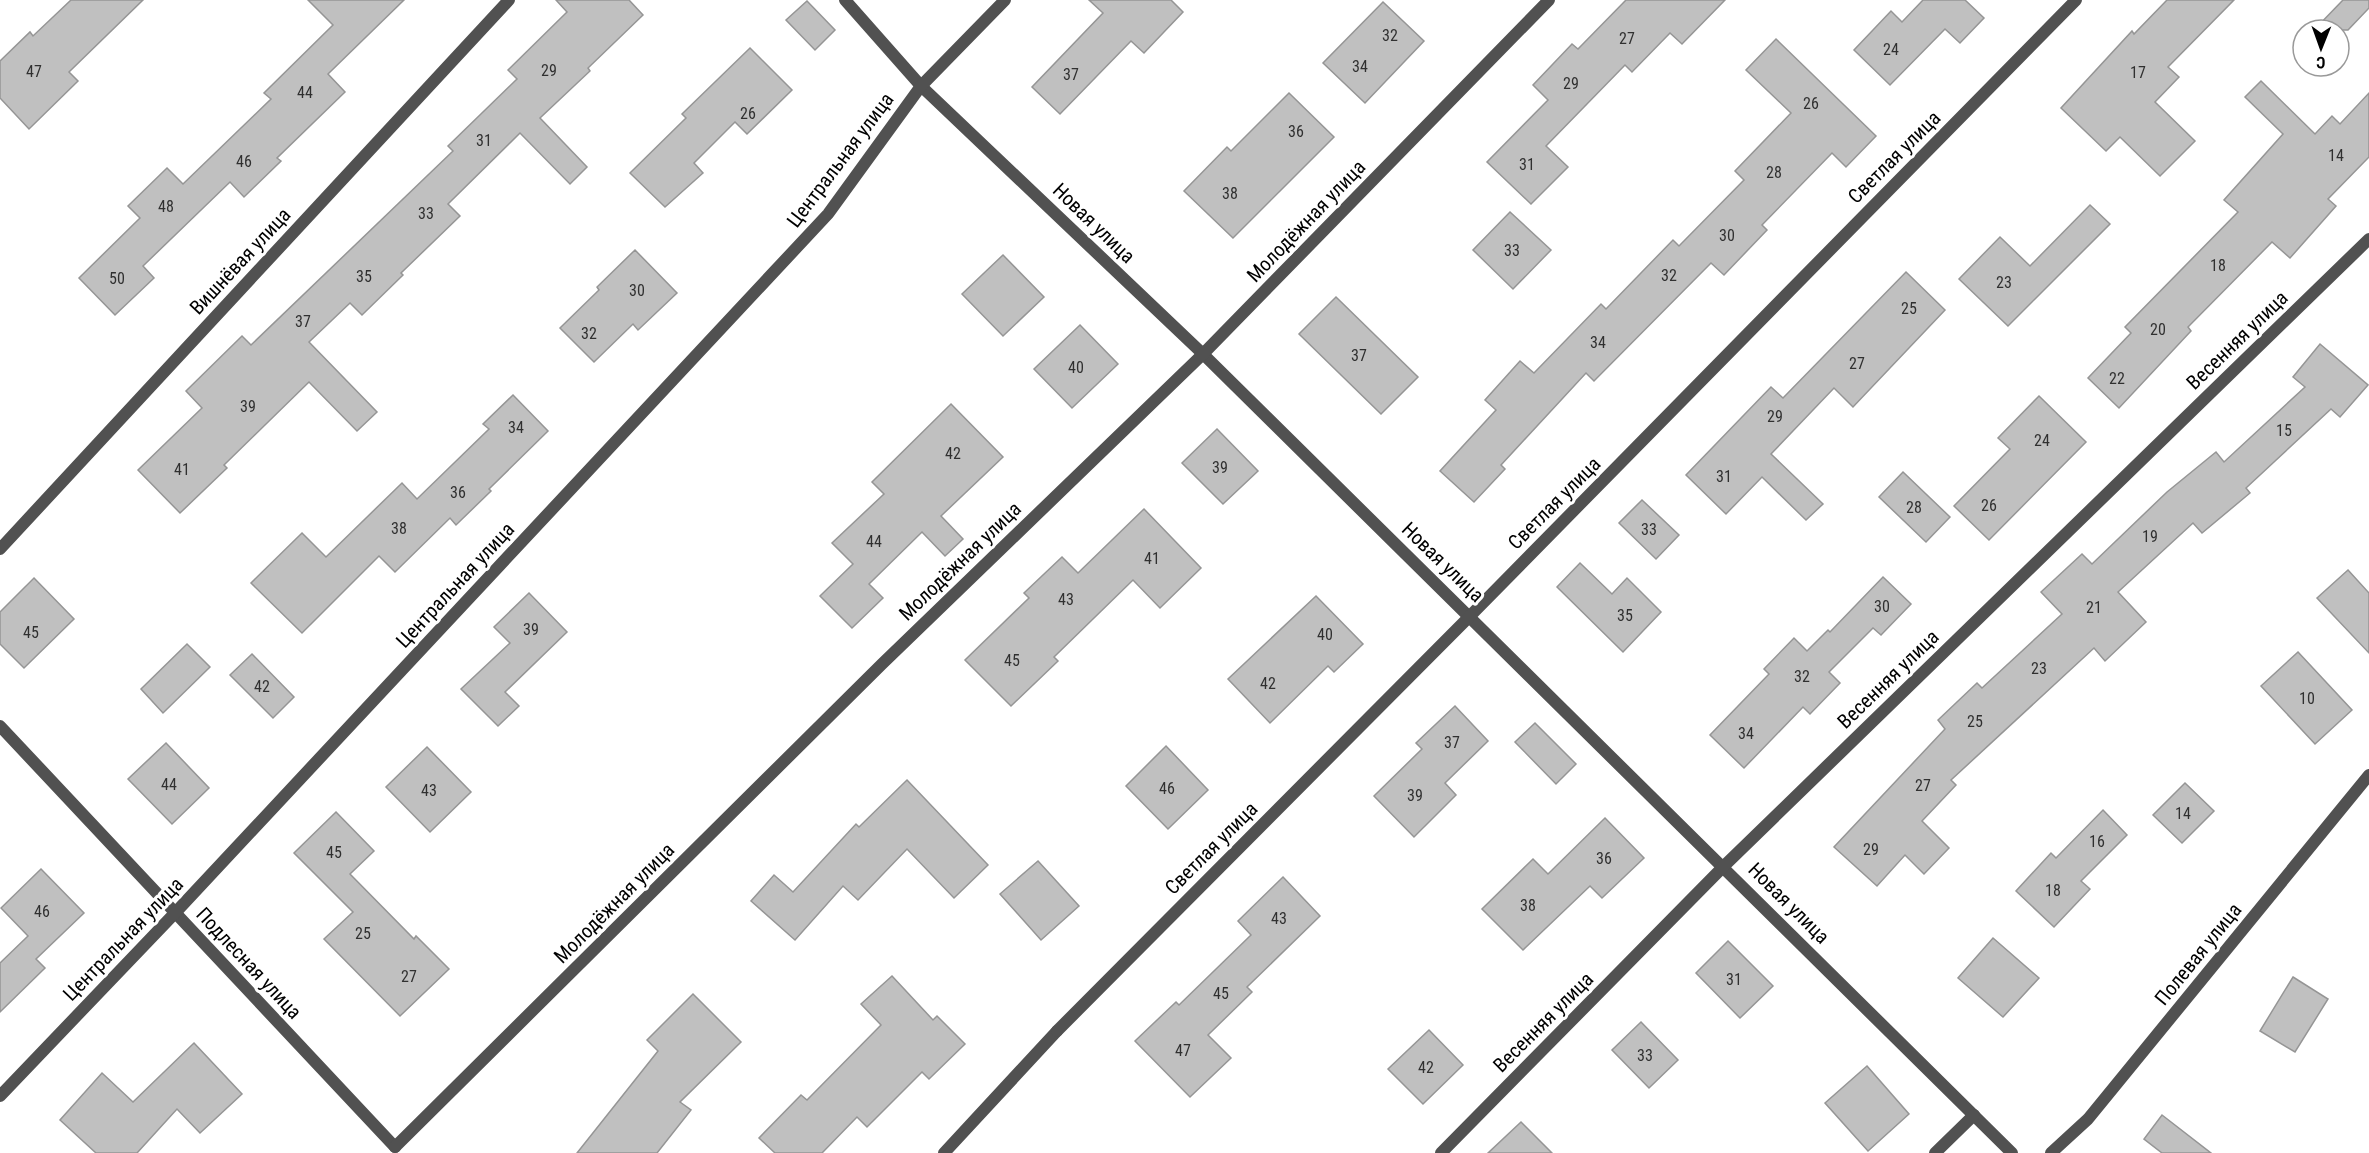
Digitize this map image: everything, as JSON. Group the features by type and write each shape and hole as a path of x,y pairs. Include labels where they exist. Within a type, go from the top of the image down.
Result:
{"street":[{"name":"Вишнёвая улица","path":"0,549 509,0"},
{"name":"Новая улица","path":"845,0 921,86 1203,354 1724,866 2012,1153"},
{"name":"Центральная улица","path":"0,1096 175,913 828,214 921,86 1005,0"},
{"name":"Молодёжная улица","path":"395,1150 882,664 1203,354 1549,0"},
{"name":"Светлая улица","path":"944,1153 1057,1031 1470,616 2076,0"},
{"name":"Весенняя улица","path":"1440,1153 1724,866 2369,239"},
{"name":"Подлесная улица","path":"0,726 395,1150"},
{"name":"Полевая улица","path":"2051,1153 2088,1119 2369,775"},
{"path":"1935,1153 1974,1115"}],"building":[{"path":"71,0 143,0 69,72 78,81 29,129 0,98 0,61 30,32 33,36"},
{"path":"308,0 404,0 328,74 345,92 277,158 281,161 244,197 230,182 143,266 154,278 115,315 79,278 140,218 128,206 167,168 183,184 271,99 264,93 333,25"},
{"path":"556,0 629,0 643,15 588,68 590,71 540,118 587,167 570,184 520,133 448,204 460,216 401,273 403,275 362,315 350,303 309,342 377,412 357,431 309,382 224,465 227,468 180,513 138,470 202,408 186,391 242,336 251,345 453,151 448,146 517,79 508,70 567,12"},
{"path":"1089,0 1171,0 1183,12 1144,53 1131,41 1060,114 1032,87 1103,13"},
{"path":"1626,0 1725,0 1682,44 1670,33 1632,72 1625,65 1546,146 1568,167 1531,204 1487,162 1548,100 1533,85 1572,44 1578,49"},
{"path":"1923,0 1965,0 1984,18 1960,43 1945,29 1890,85 1854,50 1891,11 1902,22"},
{"path":"2167,0 2234,0 2168,67 2179,77 2155,102 2195,141 2160,176 2120,137 2106,151 2061,108 2132,31 2134,34"},
{"path":"2343,0 2369,0 2369,8 2351,27 2351,18 2326,18"},
{"path":"807,1 835,30 815,50 786,20"},
{"path":"1383,2 1424,41 1365,103 1323,63"},
{"path":"1776,39 1876,136 1846,167 1832,153 1762,225 1767,230 1724,275 1711,263 1594,381 1586,373 1501,465 1505,469 1474,502 1440,471 1496,410 1485,400 1520,361 1534,373 1601,304 1606,309 1673,240 1679,246 1744,180 1735,171 1791,113 1746,70"},
{"path":"750,48 792,90 747,134 735,122 694,163 703,173 665,207 630,173 686,118 682,114"},
{"path":"2261,81 2315,134 2332,116 2340,124 2369,93 2369,157 2328,199 2336,206 2290,258 2272,242 2188,327 2191,331 2119,408 2088,378 2131,333 2125,327 2238,212 2224,200 2283,134 2245,97"},
{"path":"1289,93 1334,137 1233,238 1184,191 1227,147 1231,151"},
{"path":"2090,205 2110,224 2008,326 1959,279 2000,237 2030,266"},
{"path":"1510,212 1551,250 1513,289 1473,250"},
{"path":"635,250 677,293 638,330 633,324 594,362 560,328"},
{"path":"1003,255 1044,297 1003,336 962,294"},
{"path":"1906,272 1945,310 1853,407 1834,388 1771,454 1823,504 1806,520 1762,477 1726,514 1686,475 1771,387 1783,398"},
{"path":"1336,297 1418,377 1381,414 1299,334"},
{"path":"1080,325 1118,364 1072,408 1034,369"},
{"path":"2320,344 2368,385 2340,417 2331,409 2246,488 2250,493 2202,533 2193,523 2118,592 2146,622 2105,661 2094,648 1951,780 1956,785 1922,821 1949,848 1924,874 1905,855 1877,886 1834,847 1945,729 1938,720 1977,683 1982,688 2062,614 2041,592 2082,554 2092,564 2167,492 2216,452 2224,462 2305,387 2293,377"},
{"path":"513,395 548,431 456,525 450,518 395,572 379,556 302,633 251,583 302,533 326,557 402,483 417,499 489,429 483,424"},
{"path":"2039,396 2086,442 1989,540 1954,506 2010,449 1998,438"},
{"path":"951,404 1003,457 941,516 963,539 945,556 922,532 869,584 883,598 852,628 820,596 853,564 832,543 884,494 872,482"},
{"path":"1217,429 1258,471 1223,504 1182,463"},
{"path":"1903,472 1950,517 1926,542 1879,497"},
{"path":"1642,500 1679,535 1656,559 1619,523"},
{"path":"1144,509 1201,568 1160,608 1133,580 1054,657 1058,661 1011,706 965,660 1029,598 1024,593 1062,557 1078,573"},
{"path":"1580,563 1612,594 1627,578 1661,612 1623,652 1557,587"},
{"path":"2348,570 2369,593 2369,653 2317,598"},
{"path":"1883,577 1911,604 1881,635 1873,628 1829,672 1840,683 1810,714 1803,707 1744,768 1710,735 1769,674 1764,669 1794,638 1807,651 1828,630 1830,632"},
{"path":"34,578 74,619 24,668 0,644 0,612"},
{"path":"529,593 567,632 505,692 519,706 498,726 461,689 510,643 494,627"},
{"path":"1316,596 1363,644 1334,672 1328,666 1270,723 1228,679"},
{"path":"187,644 210,667 163,713 141,689"},
{"path":"2298,652 2352,710 2315,744 2261,686"},
{"path":"252,654 294,697 273,718 230,675"},
{"path":"1455,706 1488,741 1445,783 1456,795 1414,837 1374,796 1422,749 1416,743"},
{"path":"1535,723 1576,764 1556,784 1515,742"},
{"path":"166,743 209,788 172,824 128,779"},
{"path":"1166,746 1208,790 1168,829 1126,786"},
{"path":"427,747 471,792 430,832 386,787"},
{"path":"907,780 988,865 954,898 907,849 858,900 843,886 795,940 751,901 774,875 793,892 856,824 859,827"},
{"path":"2185,783 2214,811 2182,843 2153,815"},
{"path":"2103,810 2127,835 2081,881 2090,889 2054,927 2016,891 2051,853 2056,858"},
{"path":"336,812 374,851 350,874 414,939 416,936 449,969 400,1016 324,939 353,912 294,853"},
{"path":"1605,818 1644,858 1602,898 1590,886 1523,950 1482,909 1533,859 1548,874"},
{"path":"1038,861 1079,906 1041,940 1000,894"},
{"path":"41,869 84,913 36,959 45,968 0,1012 0,963 28,936 1,908"},
{"path":"1283,877 1320,916 1247,987 1252,992 1208,1035 1231,1058 1190,1097 1135,1041 1176,1002 1179,1005 1251,935 1238,921"},
{"path":"1993,938 2039,978 2003,1017 1958,978"},
{"path":"1728,941 1773,986 1740,1018 1696,973"},
{"path":"892,976 933,1020 937,1016 965,1044 929,1079 922,1072 867,1127 857,1117 822,1153 775,1153 759,1138 801,1095 807,1100 881,1025 861,1004"},
{"path":"2293,977 2328,999 2295,1052 2260,1031"},
{"path":"693,994 741,1042 680,1102 691,1110 657,1153 577,1153 658,1051 647,1040"},
{"path":"1641,1022 1678,1060 1649,1088 1612,1050"},
{"path":"1429,1030 1463,1065 1423,1104 1388,1069"},
{"path":"194,1043 242,1094 200,1133 177,1109 137,1153 96,1153 60,1120 102,1073 133,1102"},
{"path":"1867,1066 1909,1114 1868,1151 1825,1103"},
{"path":"2162,1115 2211,1153 2162,1153 2144,1139"},
{"path":"1521,1122 1552,1153 1488,1153"}]}
